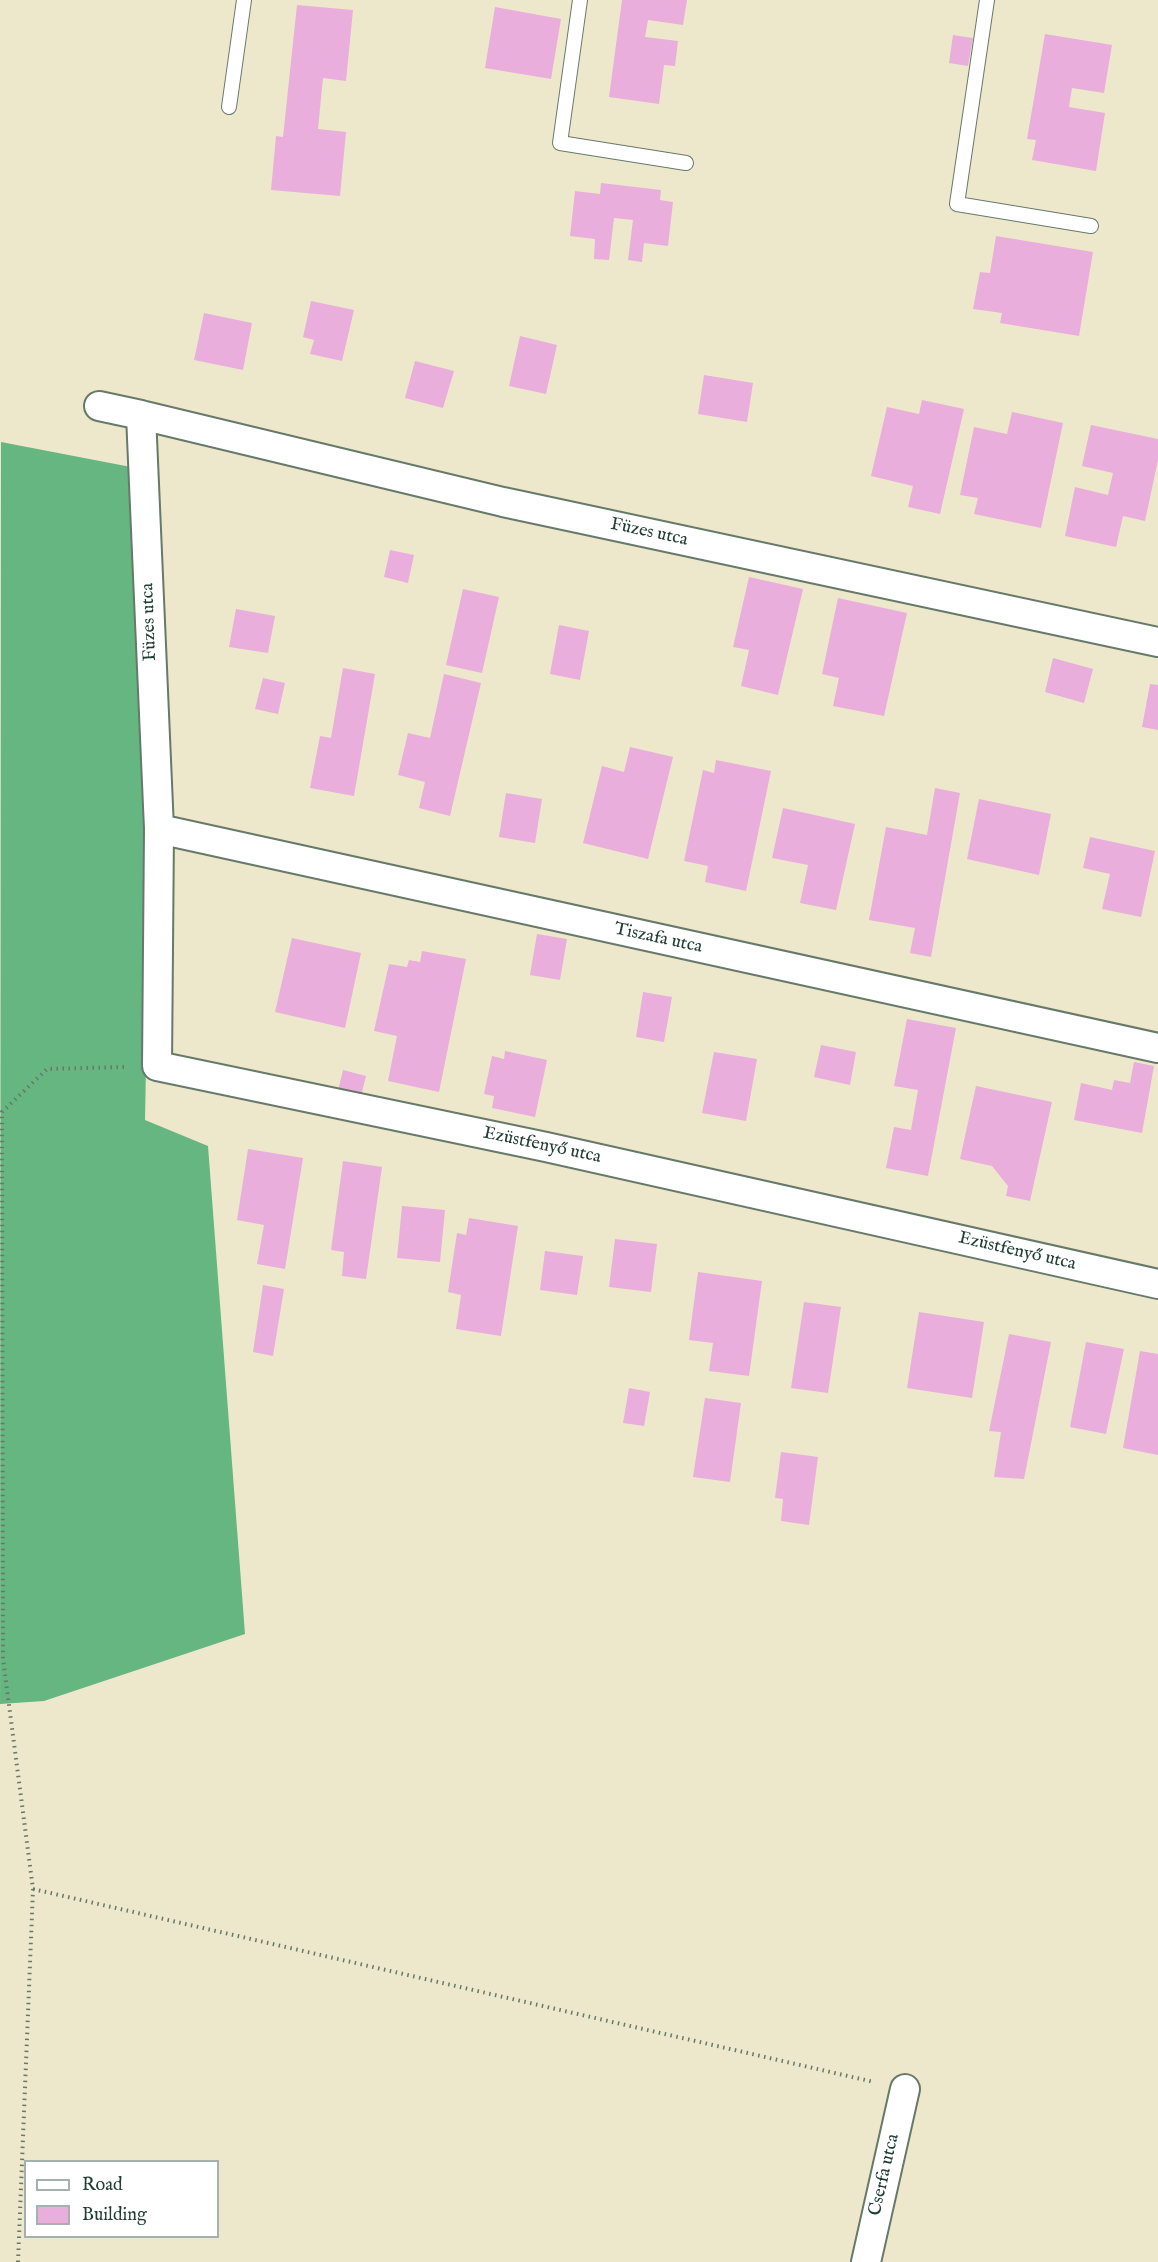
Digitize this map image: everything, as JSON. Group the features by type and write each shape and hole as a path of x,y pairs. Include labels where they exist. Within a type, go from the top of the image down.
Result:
{"street":[{"name":"Füzes utca","path":"99,406 503,501 1158,642"},
{"name":"Füzes utca","path":"141,415 159,829"},
{"name":"Tiszafa utca","path":"159,829 1158,1048"},
{"path":"157,1066 159,829"},
{"name":"Ezüstfenyő utca","path":"157,1066 546,1146 1158,1284"},
{"name":"Cserfa utca","path":"866,2262 905,2089"}],"lane":[{"path":"229,107 244,0"},
{"path":"580,0 560,143 686,163"},
{"path":"987,0 957,204 1091,226"}],"path":[{"path":"18,2262 33,1890 3,1659 2,1113 47,1069 157,1066"},
{"path":"33,1890 905,2089"}],"green space":[{"path":"1,442 157,472 145,1120 208,1146 245,1634 44,1701 0,1704"}],"building":[{"path":"622,0 687,0 683,25 648,20 645,37 678,41 675,66 664,65 659,104 609,97"},
{"path":"297,5 353,10 346,81 323,78 318,129 346,132 340,196 271,190 276,136 283,137"},
{"path":"495,7 561,19 551,79 485,68"},
{"path":"1045,34 1112,45 1104,93 1072,88 1069,107 1105,113 1096,171 1032,160 1036,140 1027,139"},
{"path":"953,35 973,38 968,66 949,63"},
{"path":"601,183 661,190 660,200 673,202 668,246 644,243 642,262 628,260 633,220 614,218 609,260 594,259 595,239 570,236 575,191 600,194"},
{"path":"996,236 1093,252 1079,336 1000,323 1002,313 973,309 980,272 990,273"},
{"path":"311,301 354,310 342,361 310,354 314,340 303,337"},
{"path":"204,313 252,323 243,370 194,360"},
{"path":"520,336 557,345 546,394 509,386"},
{"path":"415,361 454,371 443,408 405,398"},
{"path":"704,375 753,383 747,422 698,414"},
{"path":"922,400 964,409 940,514 908,507 913,486 871,476 887,407 919,414"},
{"path":"1012,412 1063,423 1041,528 974,514 978,498 960,495 974,427 1007,434"},
{"path":"1091,425 1158,439 1158,460 1145,521 1123,516 1116,547 1065,536 1075,487 1108,495 1113,473 1082,466"},
{"path":"390,550 414,555 408,583 384,577"},
{"path":"749,577 803,589 778,695 741,686 749,650 733,647"},
{"path":"463,589 499,597 482,673 446,665"},
{"path":"838,598 907,613 884,716 833,706 839,678 822,674"},
{"path":"236,609 275,616 268,653 229,647"},
{"path":"559,625 589,631 580,680 550,674"},
{"path":"1053,658 1093,669 1084,703 1045,692"},
{"path":"343,668 375,674 354,796 310,788 320,736 331,738"},
{"path":"444,674 481,683 450,816 419,808 425,782 398,775 408,733 430,738"},
{"path":"263,678 285,683 278,714 255,709"},
{"path":"1150,684 1158,685 1158,730 1142,727"},
{"path":"630,747 673,757 648,859 583,843 602,766 624,772"},
{"path":"716,760 771,771 746,891 705,882 708,866 684,861 703,770 714,773"},
{"path":"935,788 960,793 931,957 910,953 915,928 869,920 886,827 927,835"},
{"path":"506,793 542,799 535,843 499,837"},
{"path":"979,799 1051,814 1039,875 967,859"},
{"path":"783,808 855,824 836,910 800,903 808,865 772,858"},
{"path":"1090,837 1155,851 1141,917 1102,909 1110,874 1083,868"},
{"path":"537,934 567,939 560,980 530,975"},
{"path":"292,938 361,953 345,1028 275,1012"},
{"path":"422,951 466,959 439,1092 388,1081 397,1036 374,1031 389,964 407,967 409,960 420,962"},
{"path":"643,992 672,997 664,1042 636,1037"},
{"path":"907,1019 956,1028 928,1176 886,1168 894,1127 911,1130 918,1090 894,1086"},
{"path":"821,1045 856,1052 850,1085 814,1077"},
{"path":"505,1051 547,1060 535,1117 492,1108 494,1096 484,1094 492,1056 504,1059"},
{"path":"714,1052 757,1059 746,1121 702,1113"},
{"path":"1134,1062 1154,1066 1142,1133 1074,1120 1081,1083 1112,1090 1114,1080 1130,1083"},
{"path":"343,1070 366,1076 360,1100 337,1095"},
{"path":"976,1086 1052,1102 1030,1201 1006,1196 1008,1186 992,1166 960,1159"},
{"path":"248,1149 303,1158 285,1269 257,1264 264,1225 237,1220"},
{"path":"343,1161 382,1167 366,1279 342,1276 344,1252 331,1250"},
{"path":"402,1206 445,1210 440,1262 397,1258"},
{"path":"469,1218 518,1226 501,1336 456,1329 461,1295 448,1292 457,1233 466,1235"},
{"path":"615,1239 657,1244 651,1292 609,1287"},
{"path":"545,1251 583,1256 577,1295 540,1290"},
{"path":"698,1272 762,1281 749,1376 709,1371 713,1343 689,1340"},
{"path":"263,1285 284,1289 273,1356 253,1352"},
{"path":"804,1302 841,1307 828,1393 791,1388"},
{"path":"919,1312 984,1322 972,1398 907,1388"},
{"path":"1009,1334 1051,1342 1024,1479 994,1477 1001,1432 989,1431"},
{"path":"1086,1342 1124,1349 1106,1434 1070,1427"},
{"path":"1140,1351 1158,1354 1158,1455 1123,1448"},
{"path":"629,1388 650,1392 644,1426 623,1423"},
{"path":"705,1398 741,1403 730,1482 693,1477"},
{"path":"781,1452 818,1457 809,1525 781,1521 783,1499 775,1498"}]}
